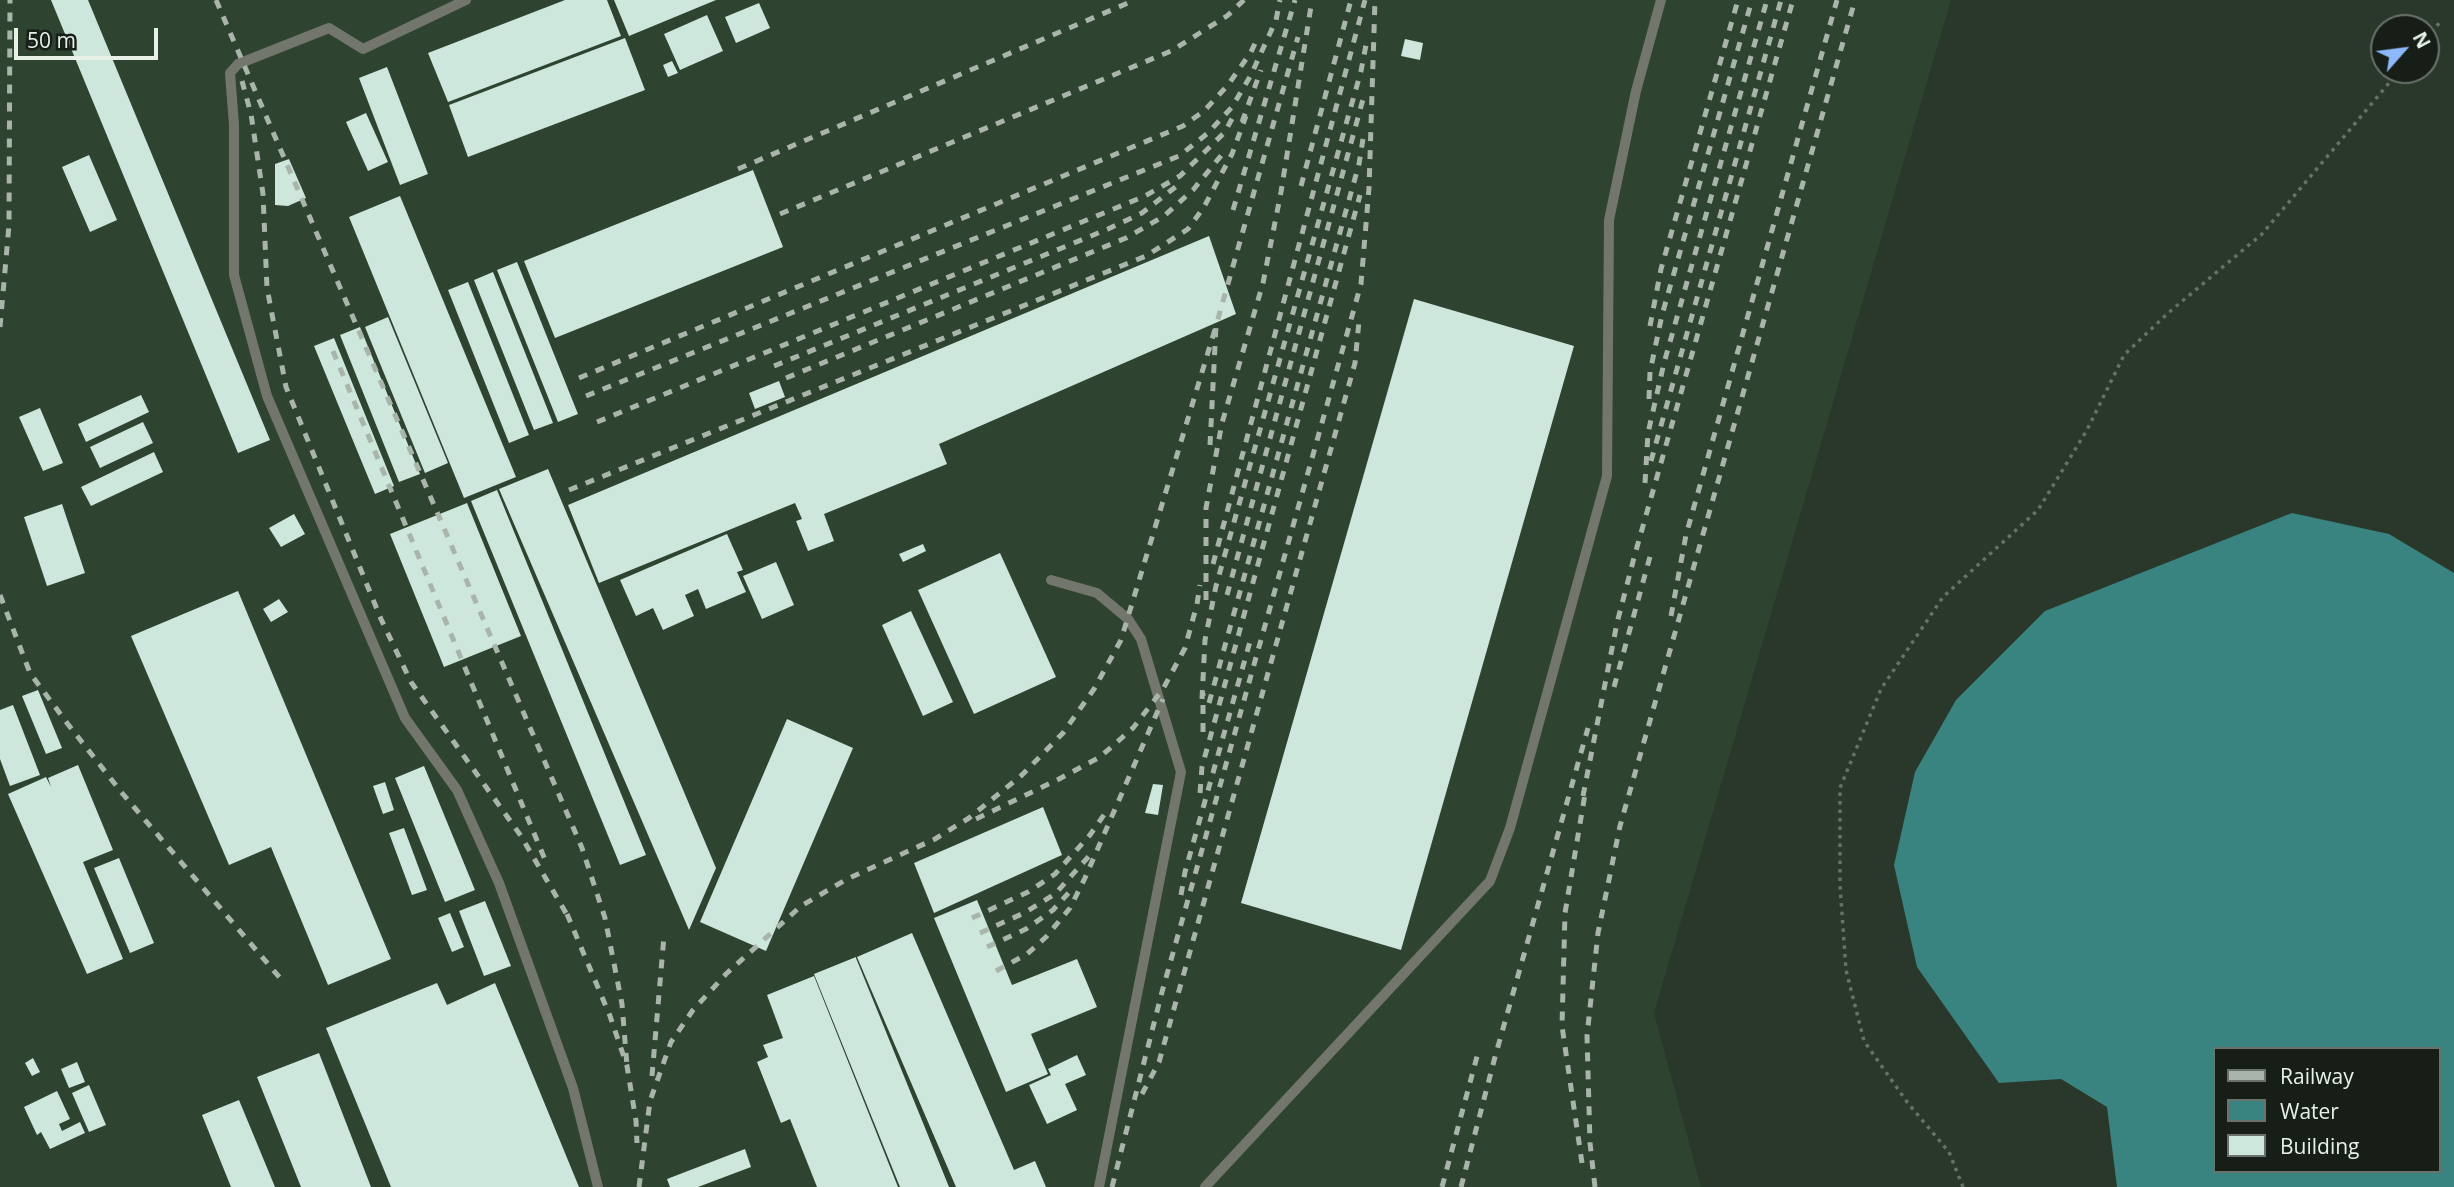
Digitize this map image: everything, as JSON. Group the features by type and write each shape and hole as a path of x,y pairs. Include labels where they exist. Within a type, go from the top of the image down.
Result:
{"lane":[{"path":"466,0 363,49 330,28 238,64 230,73 234,125 234,275 267,396 405,719 457,790 499,883 573,1088 598,1187"},
{"path":"1205,1187 1490,881 1510,828 1607,476 1609,220 1636,91 1661,0"},
{"path":"1051,580 1097,593 1128,619 1141,639 1181,772 1099,1187"}],"path":[{"path":"1963,1187 1949,1152 1907,1102 1864,1041 1846,970 1840,885 1840,788 1881,689 1943,597 2038,510 2087,430 2124,355 2167,314 2262,234 2388,84"}],"shaded area":[{"path":"0,0 1951,0 1654,1013 1701,1187 0,1187"}],"water":[{"path":"2292,513 2389,534 2454,573 2454,1187 2117,1187 2107,1107 2061,1079 1999,1083 1917,967 1894,865 1915,772 1956,700 2045,611"}],"building":[{"path":"51,0 88,0 270,440 238,453"},
{"path":"565,0 607,0 621,36 448,102 428,53"},
{"path":"614,0 716,0 629,36"},
{"path":"759,3 770,28 736,43 725,17"},
{"path":"707,15 723,51 680,70 664,34"},
{"path":"625,38 645,90 468,157 449,105"},
{"path":"1405,39 1423,43 1420,60 1401,56"},
{"path":"672,61 678,73 668,77 663,65"},
{"path":"387,67 428,174 400,185 359,78"},
{"path":"366,113 388,162 368,171 346,122"},
{"path":"89,155 117,220 90,232 62,167"},
{"path":"289,159 306,198 288,206 275,205 275,164"},
{"path":"753,170 783,247 555,338 524,261"},
{"path":"400,196 516,477 464,498 349,217"},
{"path":"1209,236 1236,314 939,444 947,464 824,514 834,541 808,551 796,521 802,519 795,503 599,583 568,505"},
{"path":"517,262 578,414 558,422 497,270"},
{"path":"493,272 553,423 534,430 474,280"},
{"path":"468,282 529,435 509,443 448,290"},
{"path":"1414,299 1574,346 1401,950 1241,903"},
{"path":"388,317 448,463 425,473 365,327"},
{"path":"360,327 420,474 399,482 340,335"},
{"path":"334,338 394,486 375,494 314,346"},
{"path":"779,381 785,397 755,409 749,393"},
{"path":"141,395 149,412 86,442 78,424"},
{"path":"40,408 63,463 43,471 19,417"},
{"path":"143,422 153,443 100,468 90,447"},
{"path":"154,452 163,472 91,506 81,487"},
{"path":"548,469 716,868 689,930 499,489"},
{"path":"497,490 646,855 620,865 471,501"},
{"path":"467,503 521,636 444,667 390,534"},
{"path":"62,504 85,573 47,586 24,517"},
{"path":"294,514 305,534 281,547 269,528"},
{"path":"727,534 743,570 737,572 746,592 706,609 698,589 685,595 694,616 663,630 653,608 636,616 620,580"},
{"path":"923,544 926,551 903,562 899,554"},
{"path":"1000,553 1056,677 974,714 918,590"},
{"path":"776,562 794,605 762,619 743,576"},
{"path":"238,591 391,959 328,985 271,847 229,865 131,636"},
{"path":"279,599 288,612 271,622 263,609"},
{"path":"911,611 953,702 923,716 882,625"},
{"path":"38,690 62,748 46,754 22,696"},
{"path":"13,705 40,775 10,786 0,759 0,710"},
{"path":"787,719 853,748 766,951 700,922"},
{"path":"78,765 113,850 83,862 123,959 87,974 8,794 46,777 51,787 48,778"},
{"path":"424,766 475,890 445,902 395,778"},
{"path":"385,782 394,810 383,814 373,786"},
{"path":"1153,784 1163,785 1158,815 1145,813"},
{"path":"1043,807 1062,855 934,913 914,863"},
{"path":"404,828 427,890 412,895 389,833"},
{"path":"119,858 154,943 130,953 94,868"},
{"path":"977,900 1012,985 1077,959 1097,1007 1031,1034 1048,1074 1006,1092 934,918"},
{"path":"485,901 511,966 484,976 459,911"},
{"path":"450,913 464,947 452,952 438,918"},
{"path":"912,933 1014,1170 1035,1161 1046,1187 956,1187 857,957"},
{"path":"856,957 949,1187 900,1187 814,974"},
{"path":"814,976 898,1187 817,1187 790,1119 781,1123 757,1062 768,1057 763,1045 783,1038 767,995"},
{"path":"437,983 447,1005 495,983 579,1187 391,1187 326,1028"},
{"path":"319,1053 371,1187 301,1187 257,1077"},
{"path":"1077,1055 1086,1075 1065,1084 1077,1110 1047,1124 1029,1085 1051,1075 1048,1069"},
{"path":"33,1058 40,1072 32,1076 25,1063"},
{"path":"77,1062 85,1082 69,1088 61,1069"},
{"path":"89,1085 106,1125 89,1132 72,1093"},
{"path":"57,1091 70,1119 59,1124 62,1131 80,1122 85,1133 50,1149 41,1132 37,1135 24,1107"},
{"path":"239,1100 275,1187 231,1187 202,1115"},
{"path":"745,1149 751,1167 698,1187 670,1187 667,1179"}],"railway":[{"path":"0,327 9,225 10,0"},
{"path":"216,0 582,848 605,918 622,1004 627,1066"},
{"path":"738,169 1135,0"},
{"path":"780,214 1171,51 1227,16 1244,0"},
{"path":"586,396 1179,156 1208,133 1232,107 1251,75 1276,20 1280,0"},
{"path":"1233,210 1295,0"},
{"path":"1206,600 1206,508 1222,423 1263,283 1281,192 1312,0"},
{"path":"1301,186 1351,0"},
{"path":"1213,564 1365,0"},
{"path":"1112,1187 1162,992 1361,284 1369,188 1375,0"},
{"path":"1650,326 1661,269 1738,0"},
{"path":"1649,399 1650,372 1662,315 1752,0"},
{"path":"1645,483 1648,433 1664,363 1767,0"},
{"path":"1651,461 1781,0"},
{"path":"1583,796 1617,623 1635,554 1793,0"},
{"path":"1671,616 1686,535 1837,0"},
{"path":"1595,1187 1590,1143 1587,1036 1598,933 1620,826 1855,0"},
{"path":"1210,445 1216,326 1298,37"},
{"path":"579,378 1183,126 1204,111 1228,85 1257,39"},
{"path":"1202,699 1205,640 1216,586 1361,71 1366,45"},
{"path":"1242,122 1261,70"},
{"path":"242,81 251,114 263,194 267,288 286,387 381,619 411,682 521,836 570,920"},
{"path":"1227,595 1365,92"},
{"path":"597,422 1145,196 1180,176 1225,132 1235,113"},
{"path":"569,490 1146,256 1188,229 1204,207 1232,154 1246,116"},
{"path":"1209,703 1359,164 1363,139"},
{"path":"786,378 1126,238 1164,216 1193,190 1224,152"},
{"path":"774,366 1108,229 1142,213 1178,185"},
{"path":"1200,793 1202,767 1360,195"},
{"path":"1142,1094 1159,1062 1355,363 1359,321"},
{"path":"639,1187 650,1101 671,1042 693,1010 726,974 801,906 847,879 935,839 969,818 1022,775 1063,733 1094,689 1121,640 1216,326"},
{"path":"333,351 546,862"},
{"path":"1614,687 1651,553"},
{"path":"976,819 1100,757 1133,728 1163,689 1185,648 1200,585"},
{"path":"0,595 30,673 122,793 280,978"},
{"path":"1181,895 1185,872 1251,638"},
{"path":"1203,693 1203,732"},
{"path":"996,971 1027,954 1046,937 1070,908 1163,699"},
{"path":"1461,1187 1588,728"},
{"path":"1582,1163 1562,1026 1565,913 1586,788"},
{"path":"972,918 1028,892 1055,874 1090,835 1108,809"},
{"path":"980,933 1024,913 1055,894 1090,855"},
{"path":"987,947 1026,929 1053,910 1073,888"},
{"path":"567,914 610,1016 627,1066 637,1143"},
{"path":"652,1076 664,936"},
{"path":"1442,1187 1479,1049"}]}
